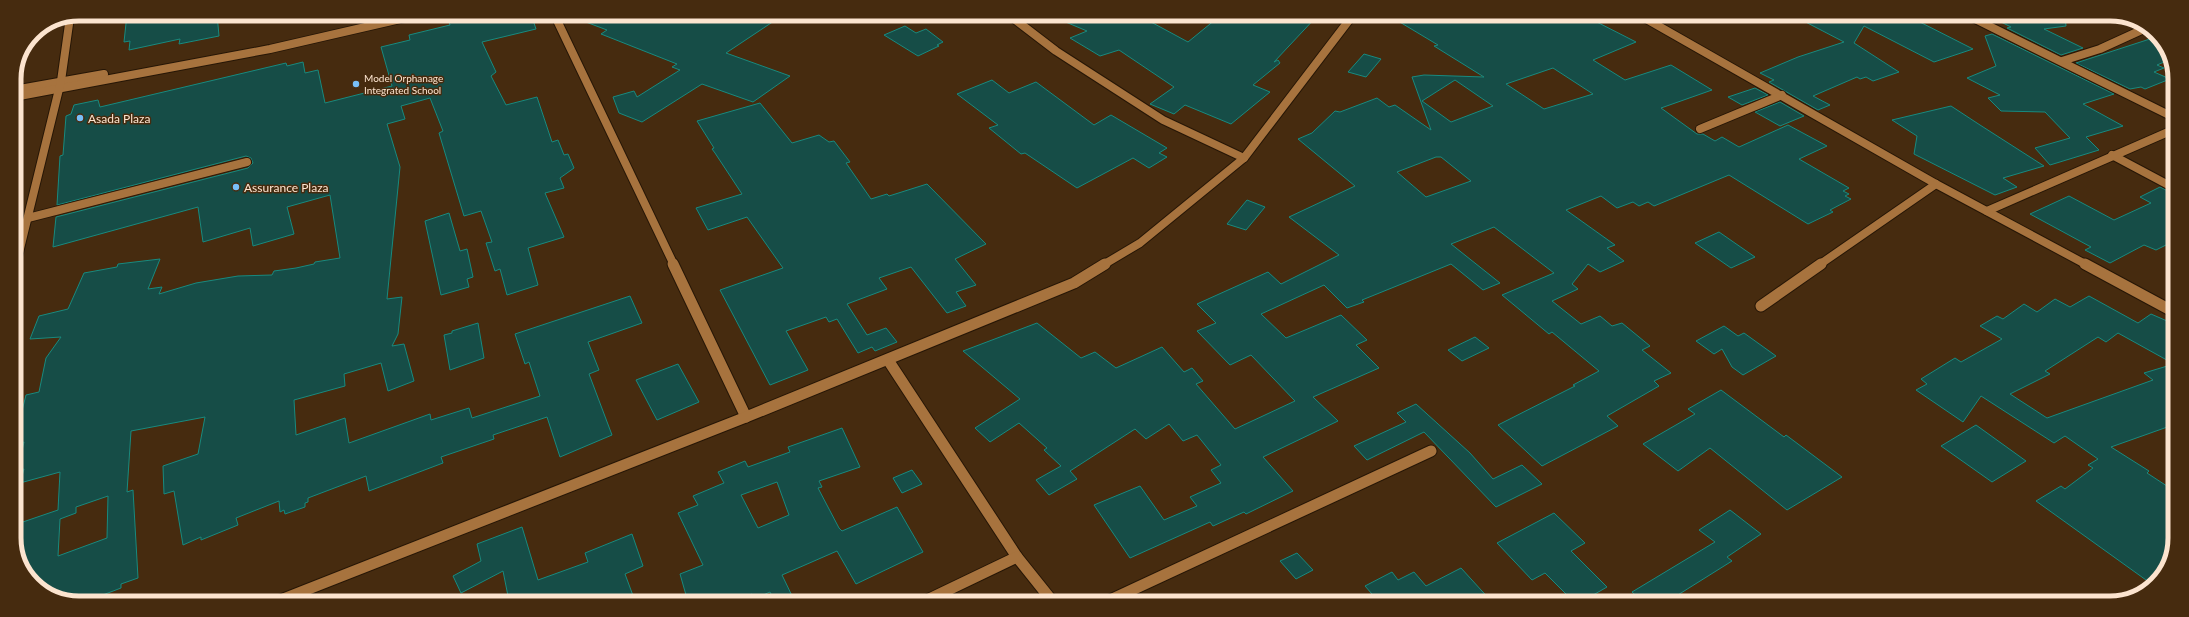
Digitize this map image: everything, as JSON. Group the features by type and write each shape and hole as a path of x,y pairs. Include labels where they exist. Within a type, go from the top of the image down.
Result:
{"street":[{"path":"21,95 59,85 384,21"},
{"path":"21,89 146,74 354,32 396,21"},
{"path":"557,21 746,417"},
{"path":"1017,21 1056,52 1163,120 1244,158"},
{"path":"291,596 746,417 888,360 1074,282 1140,243 1244,158 1347,21"},
{"path":"1650,21 1936,184 2168,309"},
{"path":"1979,21 2168,114"},
{"path":"21,245 59,85 69,22"},
{"path":"2062,61 2100,49 2141,30"},
{"path":"1700,129 1782,95"},
{"path":"1987,211 2112,155 2168,133"},
{"path":"2112,155 2168,185"},
{"path":"28,218 247,162"},
{"path":"1761,306 1936,184"},
{"path":"888,360 1017,557 1048,596"},
{"path":"1119,596 1431,451"},
{"path":"936,596 1017,557"}],"building":[{"path":"126,21 218,21 219,36 179,44 180,39 129,50 130,41 124,42"},
{"path":"453,21 533,21 536,29 482,42 496,72 491,76 506,105 537,97 552,142 558,140 564,155 568,154 574,168 560,178 564,188 545,193 564,237 528,248 538,285 507,295 500,269 495,271 486,243 492,242 481,211 464,216 439,133 443,131 430,98 401,106 405,119 387,124 400,167 387,299 402,297 398,334 392,346 404,344 414,381 388,391 381,363 344,374 345,386 294,400 296,435 345,418 349,443 430,414 431,420 469,408 472,418 540,396 529,362 525,364 515,334 630,296 642,323 588,342 599,370 589,374 612,435 560,457 547,417 493,435 494,439 441,457 443,463 369,491 366,476 308,498 308,502 305,503 305,507 285,514 284,510 280,512 279,501 236,518 238,525 201,540 201,537 183,545 174,491 164,494 163,466 198,454 205,417 131,431 127,492 133,490 138,578 121,584 121,588 100,596 71,596 53,590 47,586 33,574 25,561 21,542 21,523 58,510 60,472 21,483 24,469 21,470 21,454 24,442 21,443 21,415 26,395 39,392 46,358 61,337 30,339 39,316 68,309 84,273 117,267 118,264 160,259 148,289 162,287 159,294 196,283 238,276 272,275 274,271 296,268 314,264 315,262 340,258 330,195 287,207 294,234 253,246 250,228 203,242 198,207 53,247 56,217 248,168 253,163 251,158 246,156 57,205 60,156 63,155 66,116 71,114 74,105 98,100 100,107 286,63 287,66 303,62 305,73 318,70 325,103 392,86 381,47 410,40 409,35 450,25 449,22","holes":["108,496 107,538 58,556 60,519 76,513 76,507"]},
{"path":"583,21 774,21 726,53 790,76 753,102 702,84 642,122 619,113 613,97 634,91 637,97 680,70 672,67 677,64 601,34 607,30"},
{"path":"1063,21 1149,21 1188,42 1214,21 1312,21 1274,62 1278,60 1280,63 1253,85 1270,92 1231,124 1185,105 1174,114 1150,104 1174,87 1119,50 1100,56 1070,38 1087,31"},
{"path":"1398,21 1595,21 1636,42 1593,60 1625,80 1671,65 1712,90 1661,108 1697,134 1703,134 1715,141 1722,137 1739,147 1788,125 1827,146 1799,159 1849,188 1843,191 1849,194 1845,196 1851,199 1830,210 1833,212 1808,224 1729,175 1654,206 1648,202 1639,206 1633,202 1617,208 1601,196 1566,210 1615,245 1607,248 1624,261 1600,272 1588,264 1572,284 1578,289 1552,301 1581,324 1600,316 1612,326 1622,323 1650,346 1642,350 1671,373 1654,381 1659,386 1607,416 1618,426 1542,466 1498,425 1575,386 1573,385 1599,371 1552,332 1549,334 1502,295 1554,273 1494,227 1451,244 1500,283 1483,290 1451,264 1362,300 1364,302 1347,308 1324,285 1261,314 1286,338 1341,315 1367,340 1356,345 1379,368 1313,397 1338,421 1263,457 1293,491 1246,514 1244,512 1213,526 1210,522 1130,558 1094,505 1140,486 1164,520 1197,506 1190,497 1221,483 1211,470 1221,465 1197,435 1183,441 1169,424 1146,439 1135,429 1070,471 1077,479 1049,495 1036,480 1061,466 1044,450 1047,448 1019,423 990,442 975,428 1020,399 963,351 1037,323 1081,358 1095,352 1116,368 1162,347 1184,372 1192,368 1203,381 1196,384 1235,429 1295,401 1251,355 1230,365 1197,331 1216,323 1197,304 1268,272 1281,284 1339,255 1289,217 1355,186 1298,139 1312,133 1335,111 1340,112 1377,98 1389,107 1395,105 1431,130 1412,77 1424,75 1484,77 1434,46 1438,45","holes":["1553,68 1593,94 1544,109 1506,84","1455,80 1493,106 1451,122 1422,101","1436,157 1441,157 1471,181 1426,197 1397,172"]},
{"path":"1804,21 1918,21 1973,49 1934,62 1864,26 1854,43 1899,72 1873,81 1866,77 1860,79 1857,77 1813,96 1830,105 1818,110 1769,82 1774,80 1760,73 1798,57 1844,42"},
{"path":"1999,21 2066,21 2066,26 2044,29 2083,48 2061,55 2007,28 2011,27"},
{"path":"905,26 916,33 926,29 943,42 937,45 939,46 918,56 884,35"},
{"path":"1992,34 2114,94 2083,104 2123,126 2086,137 2099,150 2050,165 2035,148 2070,138 2045,112 2001,111 1988,98 2000,95 1967,78 1996,66 1985,36"},
{"path":"2151,38 2164,56 2165,62 2157,65 2164,68 2154,72 2168,78 2168,80 2145,89 2141,87 2130,89 2076,63"},
{"path":"1364,54 1381,59 1366,77 1348,72"},
{"path":"992,80 1009,93 1036,82 1094,125 1111,115 1167,148 1159,153 1167,157 1149,168 1133,158 1077,188 1025,153 1021,154 989,128 998,125 957,94"},
{"path":"1755,88 1768,95 1742,105 1728,97"},
{"path":"1780,102 1804,116 1780,126 1755,112"},
{"path":"760,103 792,143 819,135 829,142 834,141 850,162 846,163 871,199 887,194 889,196 927,184 986,244 955,259 976,285 956,292 966,306 947,313 911,267 879,278 887,289 847,304 867,335 886,328 897,342 875,351 872,347 858,353 837,319 829,322 826,317 786,331 808,370 770,385 720,290 783,268 747,217 708,230 696,208 742,194 712,149 714,148 697,121"},
{"path":"1951,106 2044,166 2003,178 2017,187 1995,195 1914,154 1917,136 1892,120"},
{"path":"2160,187 2168,191 2168,244 2156,250 2144,245 2110,263 2085,250 2091,247 2030,214 2069,196 2114,220 2151,203 2140,197"},
{"path":"1247,200 1265,207 1246,230 1227,224"},
{"path":"449,213 460,251 467,249 473,277 467,279 469,287 441,295 425,221"},
{"path":"1719,232 1755,257 1731,268 1695,243"},
{"path":"2089,296 2138,323 2151,314 2168,321 2168,361 2118,333 2106,342 2098,337 2045,371 2050,374 2010,394 2047,418 2153,380 2144,373 2168,366 2168,427 2111,447 2149,471 2147,473 2168,487 2168,546 2164,561 2148,582 2036,501 2061,486 2065,489 2093,468 2088,465 2098,459 2065,436 2054,443 1981,396 1963,422 1916,390 1927,384 1921,379 1955,358 1961,362 2002,339 1980,326 1997,316 2003,319 2024,304 2037,312 2055,299 2070,307"},
{"path":"478,323 484,358 450,370 444,335"},
{"path":"1724,326 1738,336 1744,333 1776,356 1743,375 1732,367 1722,349 1714,354 1696,341"},
{"path":"1475,337 1489,348 1462,361 1448,350"},
{"path":"678,364 699,402 657,420 636,380"},
{"path":"1721,390 1784,437 1786,435 1842,477 1787,510 1710,448 1678,471 1643,444 1695,414 1688,409"},
{"path":"1416,404 1470,453 1493,479 1522,465 1542,484 1496,507 1424,432 1367,460 1354,446 1406,422 1397,413"},
{"path":"1976,425 2026,461 1992,482 1941,446"},
{"path":"842,428 860,467 819,481 822,487 818,488 839,528 842,531 897,507 923,552 856,584 837,551 782,575 792,596 772,596 770,592 761,596 753,596 752,594 748,596 686,596 680,574 703,565 678,513 698,505 693,496 724,483 718,472 745,461 748,467 790,452 788,447","holes":["777,482 789,515 758,528 741,495"]},
{"path":"912,470 922,484 902,493 893,478"},
{"path":"1730,510 1761,534 1727,557 1732,561 1676,596 1636,596 1632,592 1715,542 1699,530"},
{"path":"1554,513 1585,543 1571,551 1607,587 1591,596 1568,596 1545,573 1532,580 1497,543"},
{"path":"522,527 538,580 588,562 585,553 632,534 643,566 625,574 633,596 508,596 503,571 461,593 453,576 481,561 477,544"},
{"path":"1297,553 1313,570 1296,579 1280,561"},
{"path":"1461,568 1487,596 1374,596 1365,586 1392,572 1398,580 1414,572 1426,586"}],"place":[{"name":"Model Orphanage Integrated School","path":"356,84"},
{"name":"Asada Plaza","path":"80,118"},
{"name":"Assurance Plaza","path":"236,187"}]}
